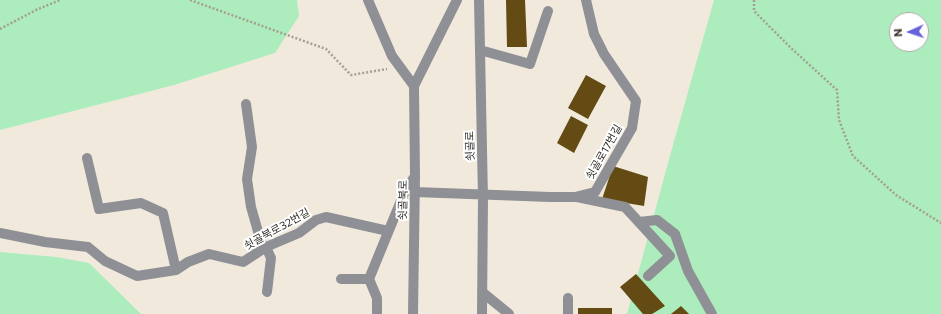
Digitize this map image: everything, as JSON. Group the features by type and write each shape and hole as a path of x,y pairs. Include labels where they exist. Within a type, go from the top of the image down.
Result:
{"street":[{"path":"368,0 392,56 414,86"},
{"name":"쇳골북로","path":"414,314 414,86 456,0"},
{"name":"쇳골로","path":"479,0 483,193 482,314"},
{"name":"쇳골로17번길","path":"415,192 576,197 596,192 632,128 636,100 608,60 594,34 586,0"},
{"path":"480,50 530,64 548,11"},
{"path":"246,104 252,148 247,178 251,208 265,248 271,258 267,292"},
{"path":"87,158 99,209 141,203 163,213 176,270"},
{"path":"377,314 378,298 369,279 405,191 415,176"},
{"path":"576,197 625,208 670,256 648,276"},
{"name":"쇳골북로32번길","path":"0,233 45,242 88,247 105,262 137,276 176,270 188,262 209,254 243,262 265,248 299,233 316,220 326,217 388,232"},
{"path":"639,222 657,220 675,234 688,272 712,314"},
{"path":"341,279 369,279"},
{"path":"482,292 509,314"},
{"path":"568,298 568,314"}],"path":[{"path":"0,29 36,10 60,0"},
{"path":"190,0 326,49 351,75 400,67"},
{"path":"754,0 754,11 790,48 837,90 839,120 853,156 896,195 941,223"}],"green space":[{"path":"0,0 297,0 299,16 275,53 174,85 0,130"},
{"path":"714,0 941,0 941,314 627,314"},
{"path":"0,252 56,257 89,263 141,314 0,314"}],"building":[{"path":"506,0 525,0 527,47 507,47"},
{"path":"586,75 606,86 588,119 568,108"},
{"path":"571,116 588,125 574,153 557,143"},
{"path":"613,166 648,177 644,206 602,199"},
{"path":"636,274 665,306 652,314 643,314 620,287"},
{"path":"681,306 689,314 671,314"},
{"path":"578,308 612,308 612,314 578,314"}]}
